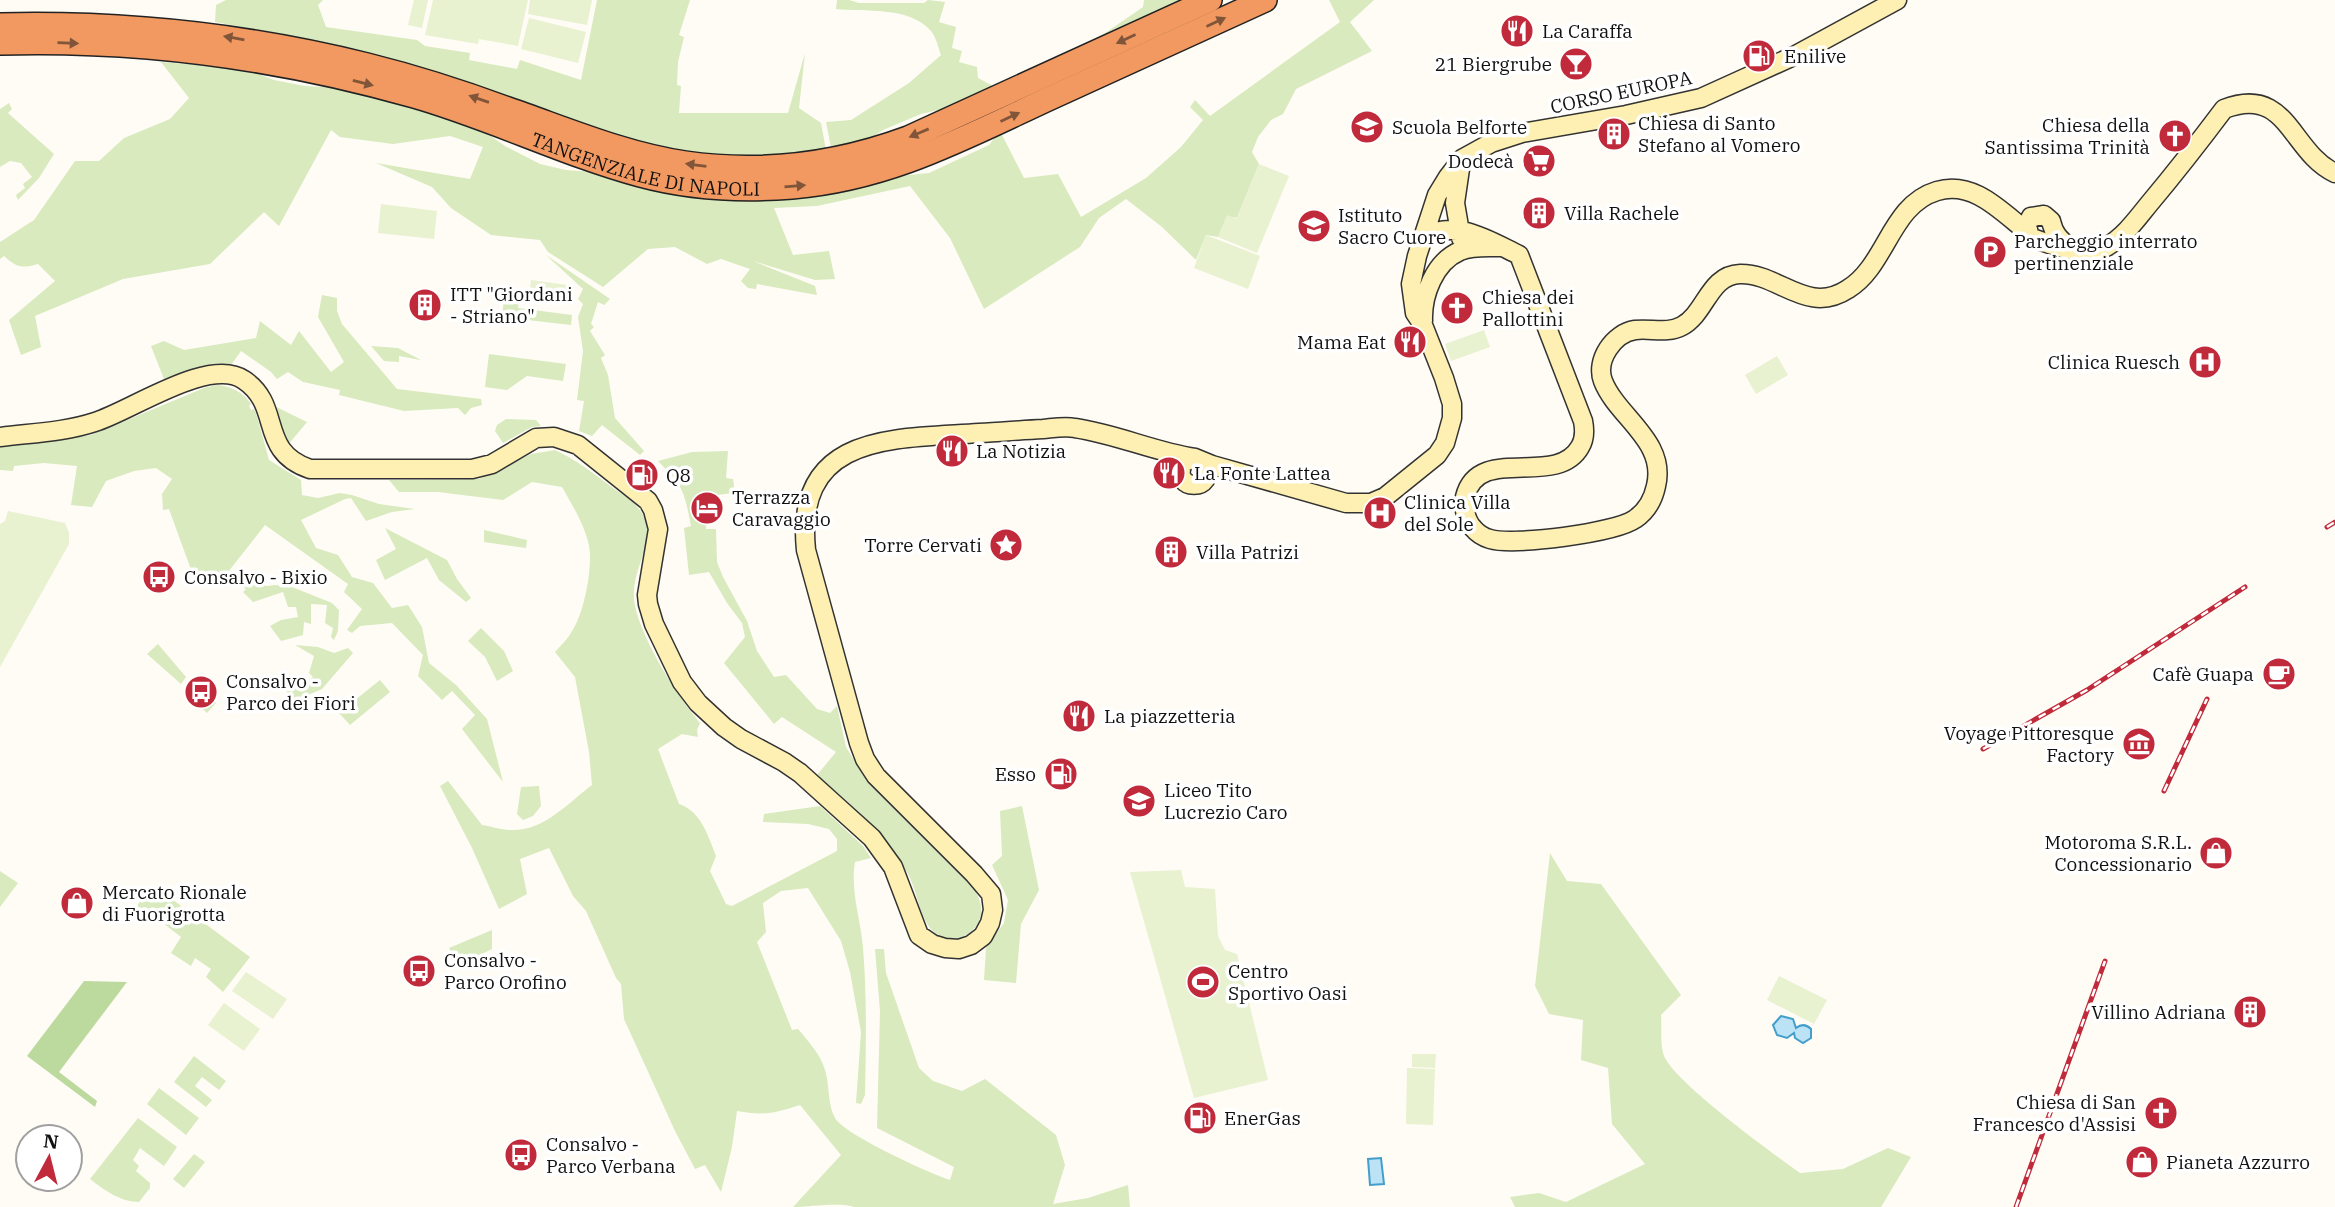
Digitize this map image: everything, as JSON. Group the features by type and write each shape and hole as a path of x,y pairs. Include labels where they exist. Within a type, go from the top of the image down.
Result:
{"highway":[{"name":"TANGENZIALE DI NAPOLI","path":"0,43 138,46 216,55 369,65 439,85 601,142 647,155 718,167 788,167 857,155 908,138 1210,0"},
{"name":"TANGENZIALE DI NAPOLI","path":"0,25 150,28 225,36 299,59 359,82 466,112 641,175 680,184 715,187 791,187 863,175 901,165 1265,0"}],"main road":[{"name":"CORSO EUROPA","path":"0,437 94,423 190,380 224,374 242,378 257,392 266,408 280,449 294,463 310,469 472,469 492,464 545,436 562,438 578,445 636,490 653,510 658,529 647,595 654,624 682,682 698,703 724,727 800,773 872,838 893,867 919,935 932,944 959,949 971,945 983,936 993,910 991,894 894,796 865,759 856,735 806,551 805,522 811,496 824,473 844,455 867,444 892,439 1073,427 1169,452 1197,465 1232,470 1346,503 1371,503 1385,496 1437,454 1445,443 1452,418 1452,404 1444,378 1423,325 1415,313 1411,284 1437,195 1462,159 1490,143 1522,133 1626,115 1701,98 1796,55 1897,0"},
{"path":"1444,262 1432,254 1423,238 1443,229 1460,229 1519,255 1585,428 1579,449 1568,460 1538,467 1486,471 1470,484 1464,506 1469,524 1475,531 1492,540 1513,540 1620,527 1634,520 1650,505 1658,478 1652,450 1603,380 1602,366 1605,355 1610,345 1626,333 1637,330 1673,330 1684,325 1696,316 1715,285 1735,274 1757,277 1808,297 1833,297 1858,281 1914,201 1941,190 1960,189 1978,194 2005,214 2075,251 2092,252 2103,249 2116,241 2168,181 2224,109 2241,102 2261,105 2278,113 2319,164 2335,173"},
{"path":"1460,251 1462,246 1455,192 1462,159"},
{"path":"1423,325 1424,300 1444,262 1460,251 1502,247"}],"green space":[{"path":"226,0 323,0 318,5 326,27 417,40 425,46 470,53 469,60 517,69 520,60 581,80 597,0 690,0 679,35 684,37 678,62 677,85 681,86 679,113 788,113 805,53 799,108 821,123 826,150 749,157 671,150 633,140 450,77 309,39 215,22 216,5"},
{"path":"414,0 428,0 422,28 408,25"},
{"path":"433,0 528,0 518,46 479,39 478,44 425,35"},
{"path":"530,0 592,0 587,25 528,14"},
{"path":"837,0 859,3 924,3 928,0 945,2 939,22 956,27 952,48 962,51 959,62 977,67 978,78 993,86 947,108 921,114 883,130 871,138 831,148 826,122 851,120 909,83 941,55 934,35 921,22 898,14 836,9"},
{"path":"1144,0 1191,0 1082,49 1143,7"},
{"path":"1329,0 1374,0 1350,22 1372,51 1296,89 1283,114 1271,120 1258,137 1252,152 1259,164 1237,218 1227,216 1218,237 1206,235 1196,260 1162,227 1126,199 1099,218 1080,247 984,309 950,238 910,186 817,206 774,208 793,255 829,251 835,279 815,280 753,261 815,286 817,295 757,284 756,289 748,288 741,281 750,269 721,259 707,264 675,247 648,249 603,287 548,252 540,240 491,235 451,208 432,187 376,163 470,179 483,147 450,136 393,144 340,137 331,130 279,226 264,212 210,264 123,279 35,316 41,347 21,355 9,320 55,281 38,264 23,267 4,256 0,259 0,242 34,220 75,161 99,161 124,138 170,119 189,98 161,62 246,69 274,80 305,86 344,88 479,128 505,146 540,164 566,170 594,172 630,185 701,198 745,201 794,197 851,189 899,176 929,173 989,145 1000,131 1024,178 1058,174 1081,217 1146,178 1181,147 1203,120 1190,107 1195,100 1210,116 1340,22"},
{"path":"529,18 586,32 578,63 521,49"},
{"path":"9,103 12,109 8,113 54,154 39,178 18,200 16,195 32,177 21,163 10,161 0,167 0,109"},
{"path":"1259,164 1289,176 1257,253 1218,237 1227,215 1237,219"},
{"path":"381,204 437,211 434,239 378,233"},
{"path":"1206,235 1260,256 1248,289 1194,268"},
{"path":"546,255 610,299 604,305 598,302 591,324 594,327 590,331 605,355 601,358 608,375 615,418 644,451 640,455 602,425 592,436 579,431 584,401 577,400 583,351 578,317 583,304 578,299 583,289"},
{"path":"531,280 567,285 565,302 529,297"},
{"path":"322,295 337,298 337,311 342,324 397,389 481,399 482,405 471,408 465,415 458,408 404,411 339,395 340,390 303,382 288,372 277,379 241,351 231,365 215,363 164,379 151,346 164,341 184,350 256,338 260,321 291,345 299,331 331,372 344,362 318,317"},
{"path":"504,299 519,300 518,308 572,315 571,325 502,317"},
{"path":"1484,330 1490,347 1451,361 1445,344"},
{"path":"371,346 398,348 421,360 399,356 399,362 384,361"},
{"path":"489,354 566,364 563,381 527,376 507,390 485,387"},
{"path":"1777,356 1788,375 1756,394 1745,375"},
{"path":"216,385 236,390 248,400 251,410 254,409 256,413 269,460 301,480 302,495 318,498 340,493 379,504 415,509 392,512 366,521 351,498 301,520 316,548 338,555 352,577 373,583 392,608 408,605 422,627 429,663 456,685 487,719 503,782 462,729 475,715 452,691 442,700 418,676 423,655 392,623 360,626 352,633 347,630 362,609 344,592 348,584 265,525 228,572 267,586 292,587 332,603 339,610 338,631 334,640 331,637 333,628 325,623 327,605 311,604 311,624 304,622 303,635 281,641 270,626 281,620 298,617 296,607 288,607 283,592 253,602 243,592 246,589 224,576 218,583 212,577 193,575 169,509 163,510 162,494 172,479 156,468 134,471 106,481 92,507 71,505 77,466 44,463 14,466 13,471 0,470 0,447 91,435"},
{"path":"270,404 307,422 287,446"},
{"path":"506,419 536,420 541,426 532,427 503,443 495,431 497,425"},
{"path":"555,450 630,500 646,522 647,538 634,588 635,606 645,635 662,667 700,723 698,737 682,734 658,749 679,804 693,812 707,833 716,856 710,871 726,904 732,906 837,851 837,839 829,829 808,824 763,822 764,814 820,806 863,846 871,858 855,862 854,873 865,985 865,1095 861,1104 856,1103 861,1032 850,972 841,941 808,888 781,891 763,903 766,932 757,942 792,1030 798,1029 823,1064 835,1118 870,1143 950,1180 954,1167 877,1128 880,1011 875,949 884,949 886,973 919,1068 933,1081 962,1091 985,1079 1056,1135 1065,1165 1053,1204 1088,1198 1128,1185 1130,1207 793,1207 841,1155 800,1105 769,1113 737,1111 721,1192 705,1165 695,1169 624,1019 621,984 586,911 573,896 549,848 520,859 527,894 499,909 440,786 448,781 482,825 510,830 522,829 544,821 592,785 589,752 575,677 555,652 570,634 584,602 589,578 589,546 581,523 562,487 532,482 503,500 438,492 399,492 389,480 479,479 531,454"},
{"path":"728,451 726,478 733,479 735,493 705,496 706,529 716,529 717,562 747,621 757,651 774,677 786,675 817,709 830,713 837,706 846,747 868,783 975,890 981,913 979,921 966,936 953,940 935,933 925,920 908,874 889,845 855,809 817,775 836,752 782,717 774,724 724,663 745,637 742,623 709,572 689,575 684,528 691,526 687,504 678,484 658,461 692,452"},
{"path":"8,511 65,523 69,544 0,667 0,524 5,521"},
{"path":"385,528 447,560 471,598 466,602 439,580 427,558 385,580 376,560 396,549"},
{"path":"484,530 527,540 526,548 484,542"},
{"path":"481,628 504,651 513,671 497,681 485,657 468,641"},
{"path":"158,644 186,677 181,684 147,654"},
{"path":"295,645 318,647 334,653 348,648 353,653 322,689 308,695 305,693 296,700 272,679 298,689 313,677 309,673 314,656"},
{"path":"380,680 390,692 350,725 339,713"},
{"path":"199,687 216,703 207,713 190,697"},
{"path":"539,786 541,806 533,816 523,820 517,814 521,787"},
{"path":"1022,806 1039,890 1021,924 1016,983 984,980 986,948 1004,923 1008,900 992,865 1002,856 1000,811"},
{"path":"1550,853 1567,881 1601,884 1681,995 1661,1015 1661,1039 1663,1053 1683,1080 1724,1116 1800,1173 1843,1169 1888,1148 1911,1157 1881,1207 1515,1207 1510,1197 1539,1193 1566,1202 1645,1164 1612,1124 1608,1068 1581,1060 1583,1020 1549,1014 1535,986"},
{"name":"Centro Sportivo Oasi","path":"1181,870 1185,887 1215,889 1218,936 1225,950 1237,954 1268,1080 1194,1098 1130,872"},
{"path":"0,871 18,883 0,907"},
{"path":"150,891 161,891 250,957 223,992 206,977 211,969 195,958 191,966 171,953 181,937 146,910 127,923 143,896"},
{"path":"492,930 492,949 457,966 449,948"},
{"path":"246,972 287,999 273,1019 232,991"},
{"path":"1779,976 1827,1000 1814,1024 1767,1000"},
{"path":"84,981 127,982 59,1072 97,1101 95,1107 27,1056"},
{"path":"224,1003 260,1029 244,1051 208,1025"},
{"path":"1412,1054 1436,1054 1435,1068 1412,1067"},
{"path":"194,1056 226,1081 219,1090 202,1077 195,1086 212,1100 206,1107 174,1082"},
{"path":"1407,1068 1435,1069 1433,1125 1406,1124"},
{"path":"159,1088 199,1118 186,1135 147,1104"},
{"path":"138,1118 177,1147 164,1166 140,1148 133,1160 139,1166 136,1171 150,1183 150,1188 139,1202 119,1198 90,1179"},
{"path":"194,1154 205,1162 184,1188 173,1179"}],"water":[{"path":"1781,1016 1793,1019 1796,1028 1804,1025 1809,1027 1811,1038 1803,1043 1795,1038 1794,1033 1787,1038 1777,1035 1773,1025"},
{"path":"1381,1158 1384,1184 1370,1185 1368,1159"}],"railway":[{"path":"2327,527 2335,522"},
{"path":"1983,749 2087,690 2245,587"},
{"path":"2164,791 2207,699"},
{"path":"2016,1207 2105,961"}],"place":[{"name":"La Caraffa","path":"1517,31"},
{"name":"Enilive","path":"1759,56"},
{"name":"21 Biergrube","path":"1576,64"},
{"name":"Scuola Belforte","path":"1367,127"},
{"name":"Chiesa di Santo Stefano al Vomero","path":"1614,134"},
{"name":"Chiesa della Santissima Trinità","path":"2175,136"},
{"name":"Dodecà","path":"1539,161"},
{"name":"Villa Rachele","path":"1539,213"},
{"name":"Istituto Sacro Cuore","path":"1314,226"},
{"name":"Parcheggio interrato pertinenziale","path":"1990,252"},
{"name":"ITT \"Giordani - Striano\"","path":"425,305"},
{"name":"Chiesa dei Pallottini","path":"1457,308"},
{"name":"Mama Eat","path":"1410,342"},
{"name":"Clinica Ruesch","path":"2205,362"},
{"name":"La Notizia","path":"952,451"},
{"name":"La Fonte Lattea","path":"1169,473"},
{"name":"Q8","path":"642,475"},
{"name":"Terrazza Caravaggio","path":"707,508"},
{"name":"Clinica Villa del Sole","path":"1380,513"},
{"name":"Torre Cervati","path":"1006,545"},
{"name":"Villa Patrizi","path":"1171,552"},
{"name":"Consalvo - Bixio","path":"159,577"},
{"name":"Cafè Guapa","path":"2279,674"},
{"name":"Consalvo - Parco dei Fiori","path":"201,692"},
{"name":"La piazzetteria","path":"1079,716"},
{"name":"Voyage Pittoresque Factory","path":"2139,744"},
{"name":"Esso","path":"1061,774"},
{"name":"Liceo Tito Lucrezio Caro","path":"1139,801"},
{"name":"Motoroma S.R.L. Concessionario","path":"2216,853"},
{"name":"Mercato Rionale di Fuorigrotta","path":"77,903"},
{"name":"Consalvo - Parco Orofino","path":"419,971"},
{"name":"Centro Sportivo Oasi","path":"1203,982"},
{"name":"Villino Adriana","path":"2250,1012"},
{"name":"Chiesa di San Francesco d'Assisi","path":"2161,1113"},
{"name":"EnerGas","path":"1200,1118"},
{"name":"Consalvo - Parco Verbana","path":"521,1155"},
{"name":"Pianeta Azzurro","path":"2142,1162"}]}
